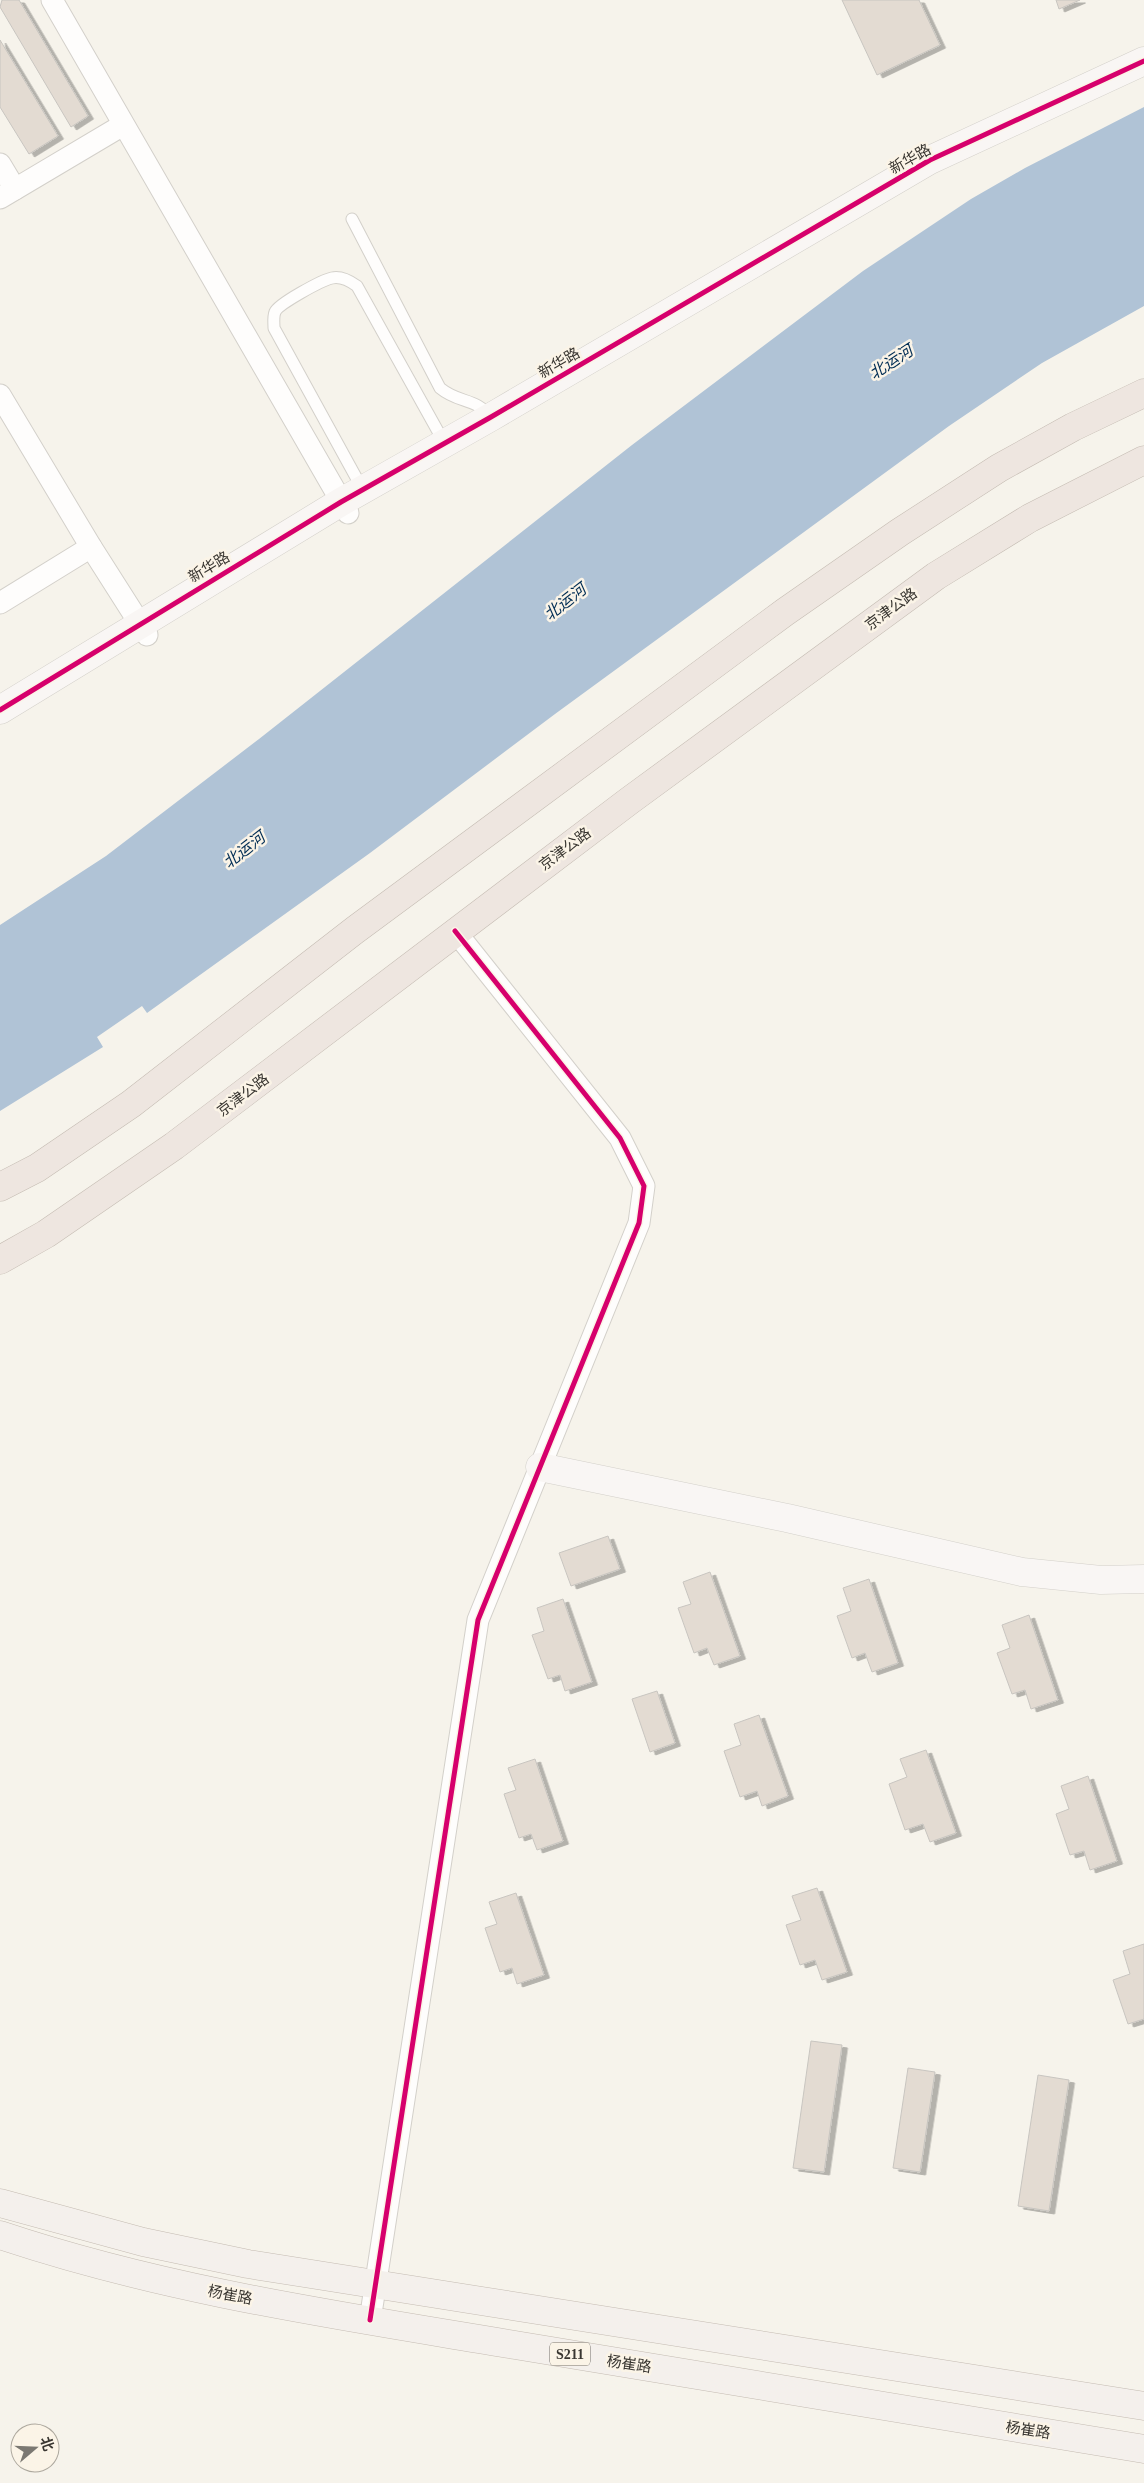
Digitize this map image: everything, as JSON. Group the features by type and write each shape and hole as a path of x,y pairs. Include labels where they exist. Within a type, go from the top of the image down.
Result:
{"highway":[{"path":"0,1187 36,1168 130,1104 355,930 785,612 900,532 999,468 1073,427 1144,393"},
{"name":"京津公路","path":"0,1260 46,1234 174,1146 274,1072 455,932 936,576 1030,518 1144,460"}],"main road":[{"path":"0,2203 143,2242 248,2264 1144,2406"},
{"name":"杨崔路","path":"0,2236 142,2277 370,2320 1144,2450"}],"street":[{"path":"52,0 123,125 355,502"},
{"name":"新华路","path":"493,423 930,160 1144,61"},
{"name":"新华路","path":"0,710 143,629 355,502 919,182 1144,77"},
{"path":"0,164 8,193 123,125"},
{"path":"0,395 90,547 143,629"},
{"path":"0,603 90,547"},
{"name":"新华路","path":"0,724 143,629"},
{"path":"370,2320 374,2284 478,1620 639,1223 644,1186 620,1138 455,932"},
{"path":"540,1467 787,1518 1022,1572 1101,1580 1144,1579"}],"lane":[{"path":"352,218 440,388 450,397 482,406 493,423"},
{"path":"355,502 274,328 275,312 280,306 332,278 349,280 357,286 448,449"}],"water":[{"name":"北运河","path":"1144,107 1144,306 1042,363 949,426 555,714 370,853 147,1013 142,1006 97,1037 103,1047 0,1111 0,925 106,856 259,739 632,445 863,271 971,199 1025,168"}],"building":[{"path":"2,0 19,0 88,116 71,127 0,7"},
{"path":"842,0 919,0 940,45 877,75"},
{"path":"1056,0 1080,0 1059,9"},
{"path":"0,40 58,136 29,154 0,107"},
{"path":"608,1536 620,1569 571,1586 559,1553"},
{"path":"710,1572 740,1656 714,1665 707,1648 694,1653 678,1608 691,1604 683,1582"},
{"path":"869,1579 898,1663 872,1672 865,1653 852,1658 837,1616 851,1611 843,1588"},
{"path":"563,1599 592,1682 565,1691 560,1675 548,1679 532,1635 544,1631 537,1608"},
{"path":"1029,1615 1058,1700 1031,1709 1025,1690 1012,1694 997,1653 1010,1648 1002,1625"},
{"path":"657,1691 675,1743 650,1752 632,1699"},
{"path":"759,1715 788,1796 762,1806 757,1791 740,1797 724,1751 741,1745 734,1724"},
{"path":"926,1750 956,1833 930,1842 923,1824 905,1830 889,1784 907,1777 900,1759"},
{"path":"535,1759 563,1841 537,1850 531,1834 519,1838 504,1794 516,1790 508,1768"},
{"path":"1088,1776 1117,1861 1090,1870 1084,1851 1070,1855 1056,1814 1069,1809 1061,1786"},
{"path":"817,1888 847,1972 822,1980 815,1960 800,1965 786,1925 801,1920 792,1896"},
{"path":"516,1893 544,1975 517,1984 512,1968 500,1972 485,1928 497,1924 489,1902"},
{"path":"1144,1944 1144,2019 1128,2024 1113,1980 1130,1974 1123,1951"},
{"path":"811,2041 842,2045 824,2172 793,2168"},
{"path":"908,2068 935,2072 920,2172 893,2168"},
{"path":"1038,2075 1069,2080 1049,2211 1018,2206"}],"cycle path":[{"path":"0,710 341,502 491,417 930,160 1144,61"},
{"path":"370,2320 478,1620 639,1223 644,1186 620,1138 455,931"}]}
